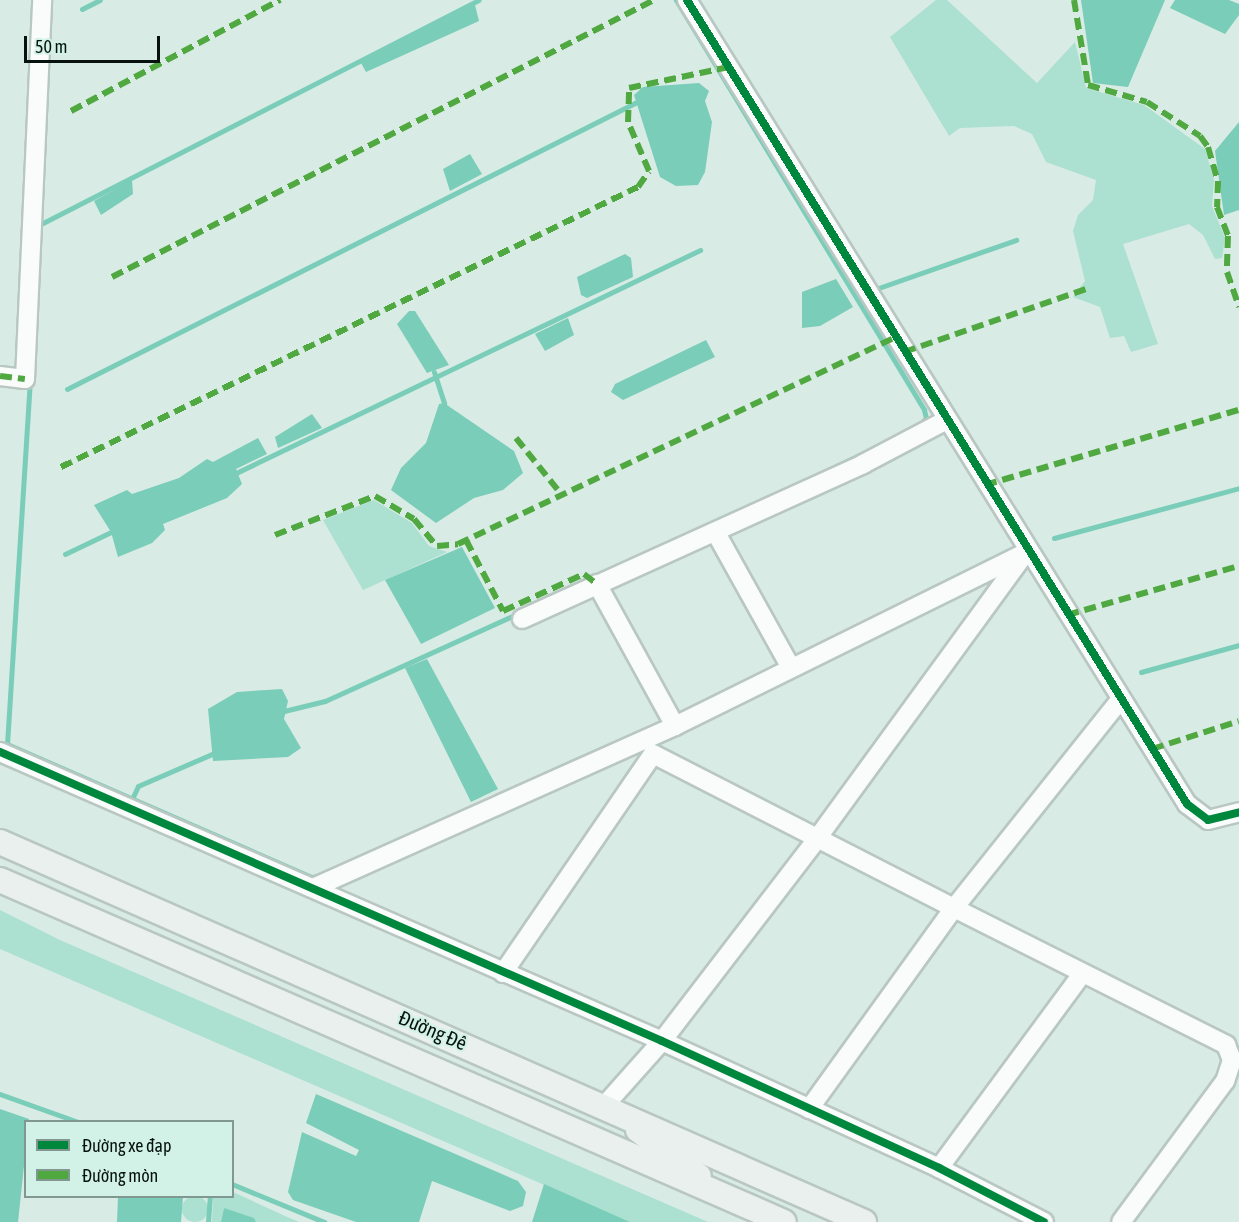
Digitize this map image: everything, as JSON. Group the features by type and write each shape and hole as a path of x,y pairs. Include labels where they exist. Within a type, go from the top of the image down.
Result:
{"street":[{"path":"0,376 25,380 42,0"},
{"path":"687,0 945,421 1120,700 1196,816 1222,819 1239,812"},
{"path":"522,619 716,533 945,421"},
{"path":"716,533 791,668"},
{"path":"313,888 650,745 675,726 1027,552"},
{"path":"732,1201 605,1105 662,1041 816,840 1027,552"},
{"path":"597,584 675,726"},
{"path":"809,1109 954,908 1120,700"},
{"path":"650,745 816,840 1082,974 1210,1033 1226,1045 1232,1060 1225,1081 1121,1222"},
{"path":"503,973 650,745"},
{"path":"0,752 662,1041 939,1167 1044,1222"},
{"name":"Đường Đê","path":"0,842 605,1105 864,1222"},
{"name":"Đường Đê","path":"0,880 784,1222"},
{"path":"939,1167 1082,974"}],"shaded area":[{"path":"936,0 947,0 1037,83 1075,42 1086,88 1144,105 1205,149 1214,180 1212,206 1225,238 1222,258 1215,259 1203,235 1189,224 1123,244 1158,344 1131,352 1124,336 1110,338 1100,307 1073,297 1085,281 1073,231 1078,215 1093,200 1096,180 1046,162 1032,134 1014,126 960,128 949,136 890,37"},
{"path":"1081,0 1165,0 1128,87 1093,83"},
{"path":"1175,0 1229,0 1239,4 1239,15 1225,34 1170,8"},
{"path":"475,5 479,21 366,72 361,63"},
{"path":"699,83 709,91 705,101 712,122 705,172 698,185 676,186 660,177 634,95 643,87"},
{"path":"1239,122 1239,210 1224,215 1215,151"},
{"path":"470,154 482,174 450,191 443,169"},
{"path":"132,180 133,194 101,215 94,201"},
{"path":"625,254 631,258 633,277 587,298 581,295 577,277"},
{"path":"836,279 853,307 820,326 802,328 802,292"},
{"path":"409,311 415,311 449,365 427,373 397,324"},
{"path":"568,318 574,335 545,351 535,334"},
{"path":"706,340 715,357 623,400 611,392 615,384"},
{"path":"444,403 514,451 523,473 503,490 474,498 436,523 391,490 401,468 426,443 439,404"},
{"path":"312,414 322,428 278,448 275,437"},
{"path":"258,438 267,454 236,469 242,484 227,498 163,524 165,530 152,543 118,557 111,532 94,505 127,490 132,494 179,478 207,459 213,462"},
{"path":"374,500 412,523 429,546 447,552 363,590 323,520"},
{"path":"462,547 495,608 421,644 385,580"},
{"path":"427,659 498,789 471,802 405,668"},
{"path":"282,689 288,701 284,719 301,748 288,757 213,761 208,709 237,692"},
{"path":"0,910 60,940 708,1222 630,1222 0,949"},
{"path":"316,1094 518,1181 526,1192 523,1206 510,1211 432,1181 419,1222 356,1222 293,1200 288,1192 302,1132 356,1156 359,1150 306,1123"},
{"path":"0,1109 29,1119 24,1120 24,1166 18,1222 0,1222"},
{"path":"544,1184 630,1222 532,1222"},
{"path":"234,1192 299,1222 256,1222 224,1208 221,1222 212,1222 213,1198 234,1198"},
{"path":"118,1198 183,1198 181,1222 117,1222"},
{"path":"189,1198 201,1198 207,1204 207,1214 200,1221 190,1221 183,1214 183,1204"},
{"path":"224,1208 254,1218 256,1222 221,1222"}],"waterway":[{"path":"82,9 100,0"},
{"path":"37,226 479,0"},
{"path":"676,0 924,410 926,418 919,426"},
{"path":"67,389 637,102"},
{"path":"870,291 1016,240"},
{"path":"236,473 700,250"},
{"path":"434,372 444,403"},
{"path":"30,379 7,744 312,877 322,875"},
{"path":"824,472 886,442"},
{"path":"1054,538 1239,488"},
{"path":"65,554 111,532"},
{"path":"284,711 325,701 519,613"},
{"path":"1141,672 1239,645"},
{"path":"494,797 596,751"},
{"path":"132,799 138,786 212,754"},
{"path":"0,1094 72,1120"},
{"path":"234,1185 324,1222"},
{"path":"208,1222 210,1198"}],"marked path":[{"path":"71,111 280,0"},
{"path":"112,277 654,0"},
{"path":"1074,0 1088,85 1147,102 1200,136 1208,147 1218,181 1217,207 1228,236 1227,272 1239,307"},
{"path":"61,467 638,187 649,171 628,122 629,88 729,67"},
{"path":"904,352 1086,289"},
{"path":"275,535 375,496 414,519 437,546 458,544 895,337"},
{"path":"0,376 25,379"},
{"path":"985,485 1239,410"},
{"path":"516,438 562,495"},
{"path":"466,540 503,611 584,574 597,584"},
{"path":"1067,615 1239,566"},
{"path":"1152,749 1239,721"}],"cycle path":[{"path":"687,0 1187,804 1208,820 1239,812"},
{"path":"0,752 662,1041 939,1168 1044,1222"}]}
